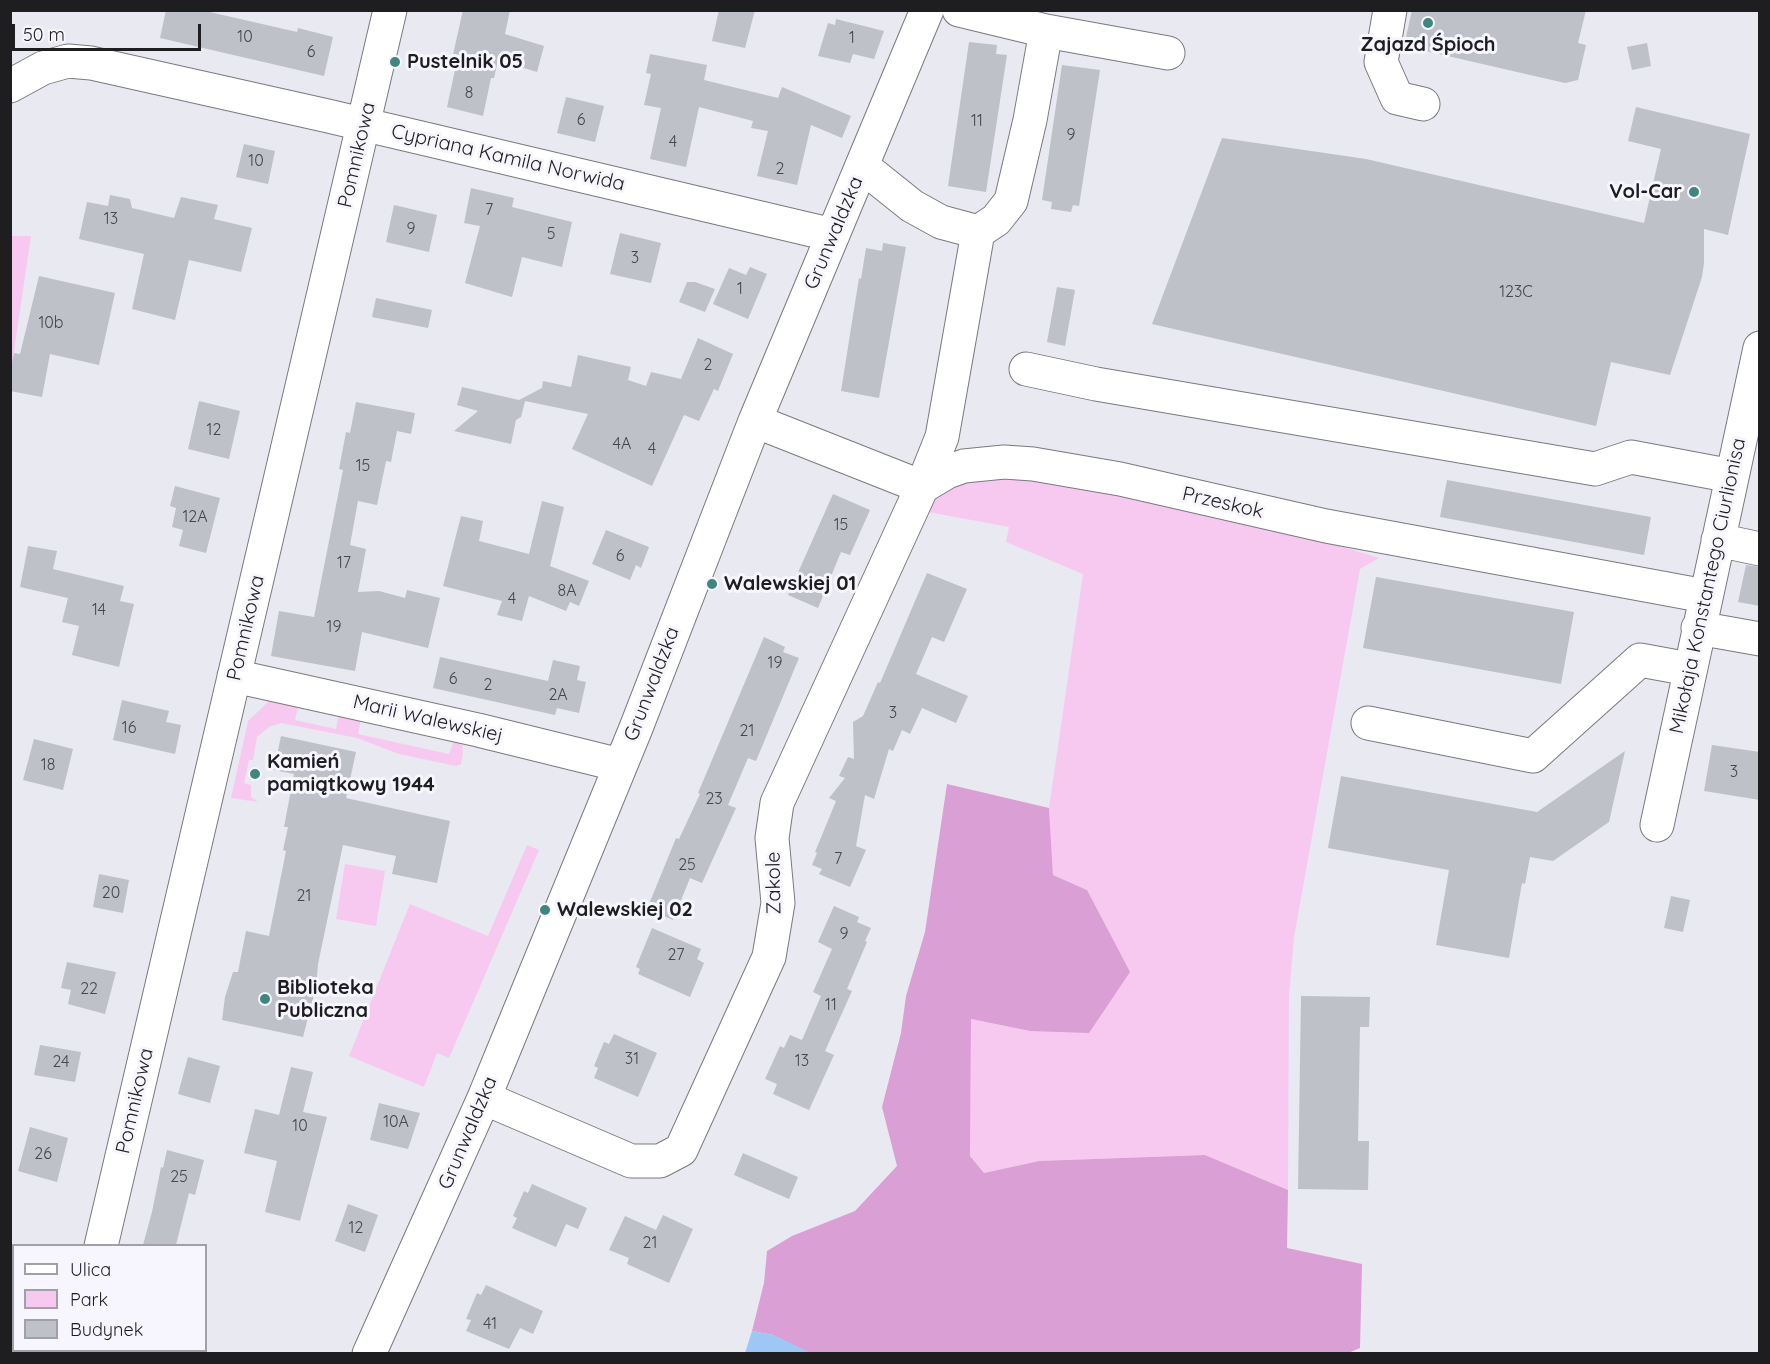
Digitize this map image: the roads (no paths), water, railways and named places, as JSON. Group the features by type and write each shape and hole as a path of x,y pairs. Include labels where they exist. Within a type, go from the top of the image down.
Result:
{"street":[{"name":"Pomnikowa","path":"100,1244 390,10"},
{"name":"Grunwaldzka","path":"369,1353 484,1098 620,765 755,421 927,10"},
{"path":"959,10 1046,31 1168,53"},
{"path":"1390,10 1381,62 1397,98 1423,104"},
{"path":"862,166 912,206 941,222 978,232 996,220 1011,201 1030,120 1046,31"},
{"name":"Cypriana Kamila Norwida","path":"10,86 43,68 68,61 91,63 364,124 833,235"},
{"name":"Zakole","path":"484,1098 631,1161 660,1161 681,1149 769,957 778,903 772,838 777,803 922,488 942,437 978,232"},
{"name":"Mikołaja Konstantego Ciurlionisa","path":"1657,825 1760,348"},
{"path":"1026,369 1096,384 1595,469 1631,457 1732,476"},
{"path":"755,421 922,488"},
{"name":"Przeskok","path":"922,488 947,472 964,466 1004,462 1033,464 1120,479 1326,526 1705,596"},
{"path":"1718,540 1760,549"},
{"path":"1698,628 1760,639"},
{"path":"1368,723 1533,756 1640,660 1689,669"},
{"name":"Marii Walewskiej","path":"234,676 478,730 620,765"}],"water":[{"path":"752,1331 773,1335 811,1353 745,1353"}],"place":[{"name":"Zajazd Śpioch","path":"1428,23"},
{"name":"Pustelnik 05","path":"395,62"},
{"name":"Vol-Car","path":"1694,192"},
{"name":"Walewskiej 01","path":"712,584"},
{"name":"Kamień pamiątkowy 1944","path":"255,774"},
{"name":"Walewskiej 02","path":"545,910"},
{"name":"Biblioteka Publiczna","path":"265,999"}]}
